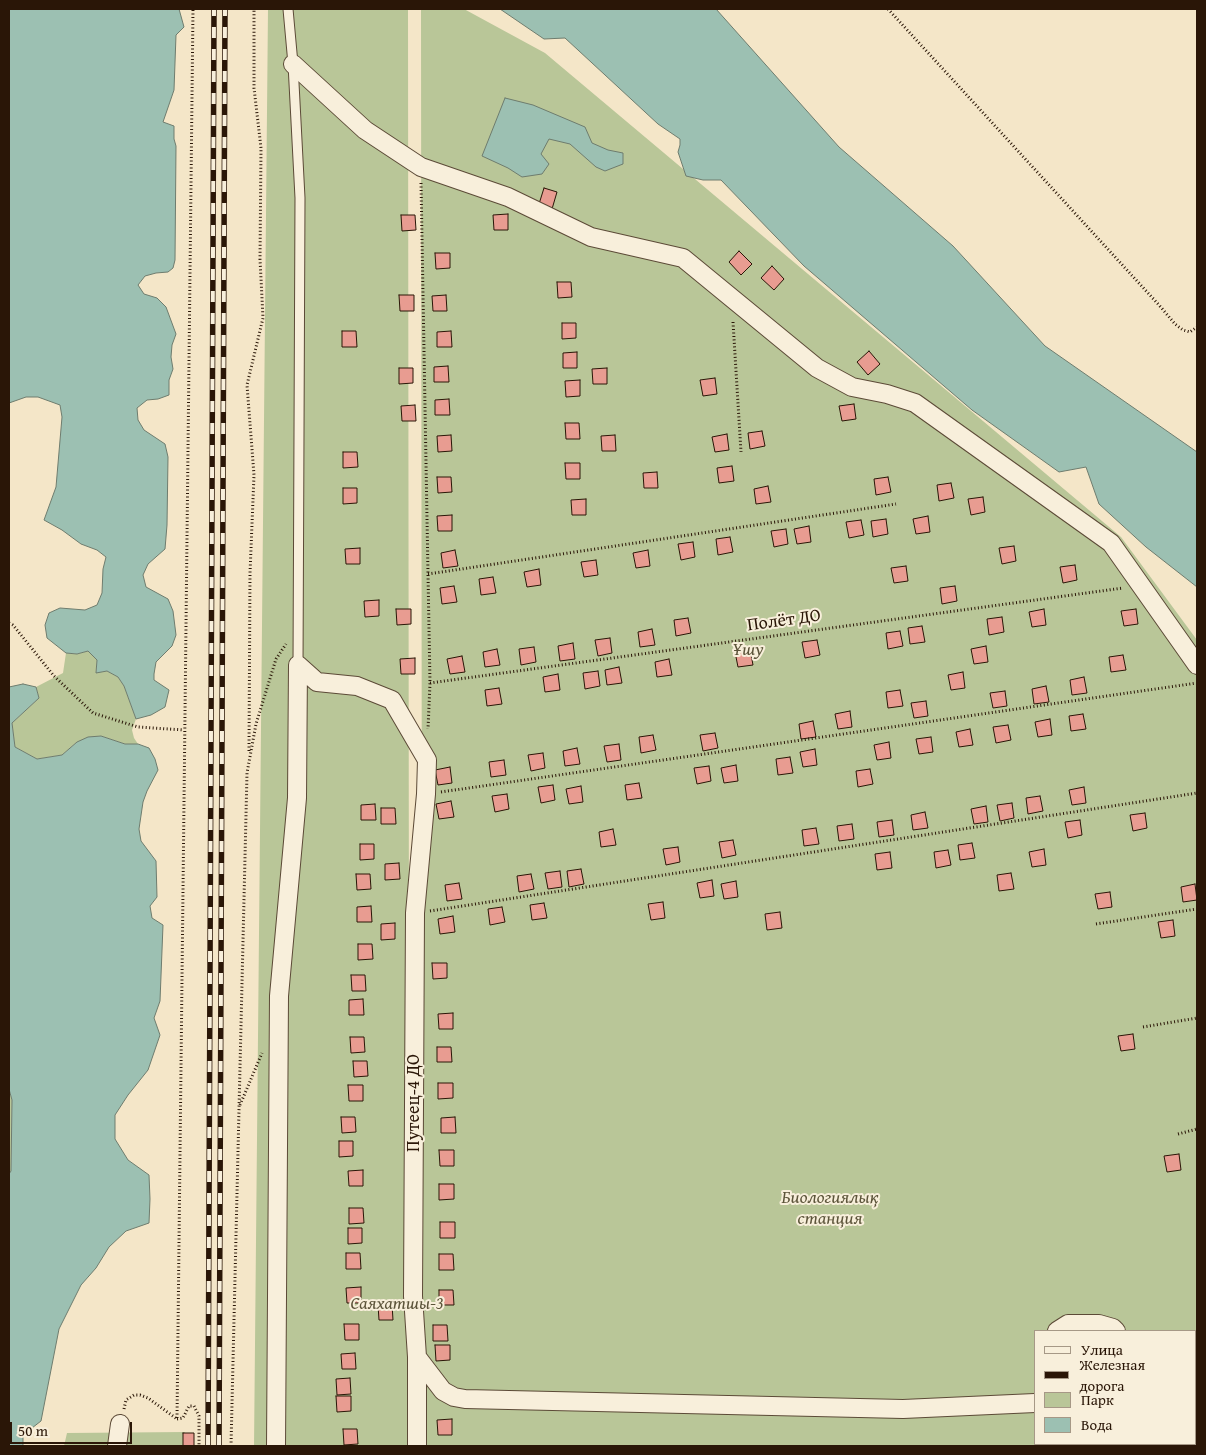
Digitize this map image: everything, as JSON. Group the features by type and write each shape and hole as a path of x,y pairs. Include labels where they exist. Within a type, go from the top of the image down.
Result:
{"street":[{"path":"293,64 365,130 420,167 508,197 591,237 683,258 817,368 852,387 887,394 915,403 1111,543 1197,665"},
{"path":"276,1446 279,996 297,798 298,665"},
{"name":"Путеец-4 ДО","path":"298,665 317,682 357,686 392,700 427,760 426,794 415,913 413,1296 417,1358 417,1446"},
{"path":"1059,1330 1068,1324 1100,1324 1115,1330"},
{"path":"417,1358 443,1391 454,1397 465,1399 903,1409 1034,1403"},
{"path":"117,1446 120,1424"}],"lane":[{"path":"288,9 293,64 300,198 298,665"}],"path":[{"path":"177,1419 193,9"},
{"path":"249,762 250,573 254,474 248,385 263,318 260,259 261,148 254,88 254,9"},
{"path":"888,9 1175,324 1182,330 1190,332 1197,327"},
{"path":"420,167 430,683 428,731"},
{"path":"732,298 741,452"},
{"path":"428,574 896,504"},
{"name":"Полёт ДО","path":"430,683 1141,586"},
{"path":"9,623 13,625 54,676 93,713 138,727 184,730"},
{"path":"231,1446 247,773 256,724 276,659 298,625"},
{"path":"426,794 1197,683"},
{"path":"415,913 1197,793"},
{"path":"1096,924 1197,909"},
{"path":"1144,1027 1197,1018"},
{"path":"239,1107 265,1046"},
{"path":"1178,1134 1197,1129"},
{"path":"120,1424 126,1400 134,1395 148,1398 177,1419 183,1418 189,1406 194,1406 199,1416 199,1446"}],"green space":[{"path":"268,9 408,9 409,1032 422,1030 421,9 464,9 545,53 1121,537 1197,640 1197,1369 1196,1330 1034,1330 1034,1445 1141,1446 254,1446"},
{"path":"88,651 97,660 96,672 107,671 118,677 124,686 136,719 132,730 138,744 125,744 101,736 77,742 62,755 37,759 15,747 12,723 39,698 36,687 63,673 66,653 77,654"},
{"path":"9,1089 12,1100 11,1171 9,1174"},
{"path":"185,1432 184,1446 64,1446 67,1433"}],"water":[{"path":"9,9 179,9 184,27 176,35 174,90 163,122 174,126 176,146 175,260 173,268 168,272 145,276 138,285 144,294 157,298 166,307 176,334 172,345 173,369 169,380 169,395 147,400 137,408 138,420 144,430 165,444 168,457 165,549 148,564 143,575 146,587 168,599 173,611 176,635 172,646 156,662 154,674 154,680 169,690 165,707 151,715 136,719 124,686 118,677 107,671 96,673 97,660 88,651 77,654 66,653 47,638 45,625 49,613 60,608 85,610 97,605 102,593 103,569 106,557 97,550 81,544 44,520 56,487 62,417 60,405 38,397 26,397 9,403"},
{"path":"500,9 716,9 839,147 953,246 1045,346 1197,452 1197,587 1146,547 1099,504 1086,467 1059,472 972,410 804,266 721,180 703,180 686,176 678,152 680,139 658,124 565,38 544,39"},
{"path":"505,98 533,105 585,127 592,143 608,150 623,153 623,164 605,171 596,167 570,144 549,139 541,154 549,164 542,174 522,177 482,156"},
{"path":"23,684 36,687 39,698 12,723 15,747 37,759 62,755 77,742 88,737 101,736 125,744 138,744 149,748 158,770 143,802 139,829 141,841 156,861 157,897 150,906 152,918 163,925 160,1001 154,1018 160,1035 148,1070 115,1115 115,1139 128,1160 149,1175 149,1223 126,1231 109,1247 96,1268 81,1285 59,1329 41,1421 23,1435 23,1446 9,1446 9,1174 11,1171 12,1100 9,1089 9,687"},
{"path":"1197,1374 1197,1446 1147,1446 1196,1445"}],"building":[{"path":"544,188 557,192 552,209 539,204"},
{"path":"508,214 508,230 494,230 493,215"},
{"path":"401,215 415,215 416,230 402,231"},
{"path":"739,251 752,264 741,275 729,262"},
{"path":"435,253 450,253 450,268 436,269"},
{"path":"772,266 784,279 774,290 761,278"},
{"path":"557,282 571,282 572,297 558,298"},
{"path":"399,295 414,295 414,311 400,311"},
{"path":"446,295 447,311 433,311 432,296"},
{"path":"562,323 576,323 576,338 562,339"},
{"path":"342,331 356,331 357,347 342,347"},
{"path":"451,331 452,347 437,347 437,332"},
{"path":"869,351 880,364 868,375 857,362"},
{"path":"577,352 577,368 563,368 563,353"},
{"path":"448,366 449,382 434,382 434,367"},
{"path":"399,368 413,368 413,383 399,384"},
{"path":"607,368 607,384 593,384 592,369"},
{"path":"715,378 717,394 703,396 700,380"},
{"path":"580,380 580,396 566,397 565,381"},
{"path":"449,399 450,415 435,415 435,400"},
{"path":"854,404 856,419 842,421 839,406"},
{"path":"415,405 416,421 402,421 401,406"},
{"path":"565,423 579,423 580,439 566,439"},
{"path":"762,431 765,446 750,449 748,433"},
{"path":"727,434 729,450 715,452 712,437"},
{"path":"451,435 452,451 438,452 437,436"},
{"path":"615,435 616,451 602,451 601,436"},
{"path":"343,452 357,452 358,467 343,468"},
{"path":"565,463 580,463 580,479 566,479"},
{"path":"732,466 734,481 719,483 717,468"},
{"path":"657,472 658,488 644,488 643,473"},
{"path":"437,477 451,477 452,492 438,493"},
{"path":"888,477 891,492 876,495 874,479"},
{"path":"951,483 954,498 939,501 937,485"},
{"path":"768,486 771,502 756,504 754,489"},
{"path":"343,488 357,488 357,503 343,504"},
{"path":"983,497 985,512 971,515 968,499"},
{"path":"586,499 586,515 572,515 571,500"},
{"path":"452,515 452,531 438,531 437,516"},
{"path":"928,516 930,532 916,534 913,519"},
{"path":"886,519 888,534 873,537 871,521"},
{"path":"861,520 864,535 849,538 846,522"},
{"path":"809,526 811,542 797,544 794,529"},
{"path":"786,529 788,544 774,547 771,531"},
{"path":"730,537 733,552 718,555 716,539"},
{"path":"693,542 695,557 681,560 678,544"},
{"path":"1014,546 1016,561 1002,564 999,548"},
{"path":"360,548 360,564 346,564 345,549"},
{"path":"455,550 458,566 443,568 441,553"},
{"path":"648,550 650,566 636,568 633,553"},
{"path":"596,560 598,575 584,577 581,562"},
{"path":"1075,565 1077,580 1063,583 1060,567"},
{"path":"906,566 908,581 894,583 891,568"},
{"path":"539,569 541,585 527,587 524,572"},
{"path":"493,577 496,593 481,595 479,579"},
{"path":"454,586 457,602 442,604 440,588"},
{"path":"955,586 957,601 942,604 940,588"},
{"path":"379,600 379,616 365,617 364,601"},
{"path":"396,609 411,609 411,624 397,625"},
{"path":"1044,609 1046,625 1032,627 1029,612"},
{"path":"1136,609 1138,624 1124,626 1121,611"},
{"path":"1002,617 1004,632 989,635 987,619"},
{"path":"688,618 691,633 676,636 674,620"},
{"path":"922,626 925,642 910,644 908,628"},
{"path":"652,629 655,645 640,647 638,632"},
{"path":"900,631 903,646 888,649 886,633"},
{"path":"610,638 612,653 598,656 595,640"},
{"path":"817,640 820,655 805,658 802,642"},
{"path":"573,643 575,659 560,661 558,646"},
{"path":"986,646 988,662 974,664 971,649"},
{"path":"534,647 536,662 521,665 519,649"},
{"path":"497,649 500,665 485,667 483,652"},
{"path":"750,649 753,665 738,667 735,652"},
{"path":"1123,655 1126,670 1111,672 1109,657"},
{"path":"462,656 465,672 450,674 447,659"},
{"path":"415,658 415,674 401,674 400,659"},
{"path":"669,659 672,675 657,677 655,662"},
{"path":"619,667 622,683 607,685 605,670"},
{"path":"598,671 600,686 585,689 583,673"},
{"path":"963,672 965,688 951,690 948,675"},
{"path":"558,674 560,690 545,692 543,677"},
{"path":"1084,677 1087,693 1072,695 1070,680"},
{"path":"1046,686 1049,702 1034,704 1032,689"},
{"path":"499,688 502,704 487,706 485,690"},
{"path":"900,690 903,706 888,708 886,692"},
{"path":"1005,691 1007,706 993,708 990,693"},
{"path":"926,701 928,716 914,718 911,703"},
{"path":"850,711 852,727 838,729 835,714"},
{"path":"1083,714 1086,729 1071,731 1069,716"},
{"path":"1050,719 1052,735 1038,737 1035,722"},
{"path":"813,721 816,737 801,739 799,724"},
{"path":"1008,725 1011,740 996,743 993,727"},
{"path":"970,729 973,745 959,747 956,732"},
{"path":"715,733 718,748 703,751 700,735"},
{"path":"653,735 656,750 641,753 639,737"},
{"path":"931,737 933,752 919,754 916,739"},
{"path":"889,742 891,758 877,760 874,745"},
{"path":"619,744 621,760 607,762 604,746"},
{"path":"577,748 580,764 565,766 563,751"},
{"path":"815,749 817,765 803,767 800,752"},
{"path":"543,753 545,768 531,771 528,755"},
{"path":"790,757 793,773 778,775 776,759"},
{"path":"504,760 506,775 491,777 489,762"},
{"path":"736,765 738,781 724,783 721,768"},
{"path":"709,766 711,781 697,784 694,768"},
{"path":"450,767 452,783 438,785 435,770"},
{"path":"870,769 873,784 858,787 856,771"},
{"path":"639,783 642,798 627,800 625,785"},
{"path":"553,785 555,800 541,803 538,787"},
{"path":"581,786 583,802 569,804 566,789"},
{"path":"1084,787 1086,803 1072,805 1069,790"},
{"path":"507,794 509,809 495,812 492,796"},
{"path":"1040,796 1043,811 1028,814 1026,798"},
{"path":"451,801 454,817 439,819 436,804"},
{"path":"1012,803 1014,818 1000,821 997,805"},
{"path":"375,804 376,820 361,820 361,805"},
{"path":"986,806 988,822 974,824 971,809"},
{"path":"381,808 395,808 396,824 381,824"},
{"path":"925,812 928,828 913,830 911,815"},
{"path":"1145,813 1147,828 1133,831 1130,815"},
{"path":"892,820 894,835 879,837 877,822"},
{"path":"1080,820 1082,835 1068,838 1065,822"},
{"path":"852,824 854,839 839,841 837,826"},
{"path":"816,828 819,844 804,846 802,830"},
{"path":"613,829 616,845 601,847 599,832"},
{"path":"733,840 736,855 722,858 719,842"},
{"path":"972,843 975,858 960,860 958,845"},
{"path":"360,844 374,844 374,859 360,860"},
{"path":"678,847 680,862 666,865 663,849"},
{"path":"1044,849 1046,865 1032,867 1029,852"},
{"path":"948,850 951,865 936,868 934,852"},
{"path":"890,852 892,868 877,870 875,854"},
{"path":"399,863 400,879 385,880 385,864"},
{"path":"581,869 584,884 569,887 567,871"},
{"path":"560,871 562,887 548,889 545,873"},
{"path":"1011,873 1014,889 999,891 997,875"},
{"path":"356,874 370,874 371,889 357,890"},
{"path":"531,874 534,889 519,892 517,876"},
{"path":"712,880 714,896 700,898 697,883"},
{"path":"736,881 738,897 724,899 721,884"},
{"path":"459,883 462,899 447,901 445,885"},
{"path":"1195,884 1197,900 1183,902 1181,887"},
{"path":"1110,892 1112,907 1098,909 1095,894"},
{"path":"663,902 665,918 651,920 648,904"},
{"path":"544,903 547,918 532,920 530,905"},
{"path":"371,906 372,922 357,922 357,907"},
{"path":"502,907 505,922 490,925 488,909"},
{"path":"780,912 782,928 767,930 765,914"},
{"path":"453,916 455,932 440,934 438,919"},
{"path":"1173,920 1175,936 1161,938 1158,922"},
{"path":"395,923 395,939 381,940 381,924"},
{"path":"358,944 372,944 373,959 358,960"},
{"path":"432,963 447,963 447,978 433,979"},
{"path":"351,975 365,975 366,991 352,991"},
{"path":"363,999 364,1015 349,1015 349,1000"},
{"path":"453,1013 453,1029 439,1029 438,1014"},
{"path":"1133,1034 1135,1049 1121,1051 1118,1036"},
{"path":"350,1037 364,1037 365,1052 351,1053"},
{"path":"437,1047 451,1047 452,1062 437,1062"},
{"path":"353,1061 367,1061 368,1076 354,1077"},
{"path":"438,1083 453,1083 453,1098 438,1099"},
{"path":"348,1085 363,1085 363,1101 349,1101"},
{"path":"341,1117 355,1117 356,1132 342,1133"},
{"path":"455,1117 456,1133 441,1133 441,1118"},
{"path":"339,1141 353,1141 353,1156 339,1157"},
{"path":"439,1150 454,1150 454,1166 440,1166"},
{"path":"1179,1154 1181,1170 1167,1172 1164,1156"},
{"path":"363,1170 363,1186 349,1186 348,1171"},
{"path":"439,1184 454,1184 454,1199 439,1200"},
{"path":"349,1208 363,1208 364,1223 349,1224"},
{"path":"440,1222 455,1222 455,1238 440,1238"},
{"path":"348,1228 362,1228 362,1243 348,1244"},
{"path":"346,1253 360,1253 361,1269 346,1269"},
{"path":"439,1254 453,1254 454,1270 439,1270"},
{"path":"361,1287 361,1303 347,1303 346,1288"},
{"path":"439,1290 453,1290 454,1305 439,1305"},
{"path":"392,1304 393,1320 379,1320 378,1305"},
{"path":"344,1324 359,1324 359,1340 345,1340"},
{"path":"433,1325 447,1325 448,1341 433,1341"},
{"path":"435,1345 450,1345 450,1360 436,1361"},
{"path":"355,1353 356,1369 342,1369 341,1354"},
{"path":"350,1378 351,1394 337,1395 336,1379"},
{"path":"336,1396 351,1396 351,1411 337,1412"},
{"path":"452,1419 452,1435 438,1435 437,1420"},
{"path":"343,1429 357,1429 358,1444 344,1445"},
{"path":"183,1433 194,1433 194,1446 183,1446"}],"railway":[{"path":"208,1446 214,9"},
{"path":"219,1446 225,9"}],"park label":[{"name":"Ұшу","path":"748,650"},
{"name":"Биологиялық станция","path":"830,1208"},
{"name":"Саяхатшы-3","path":"397,1304"}]}
